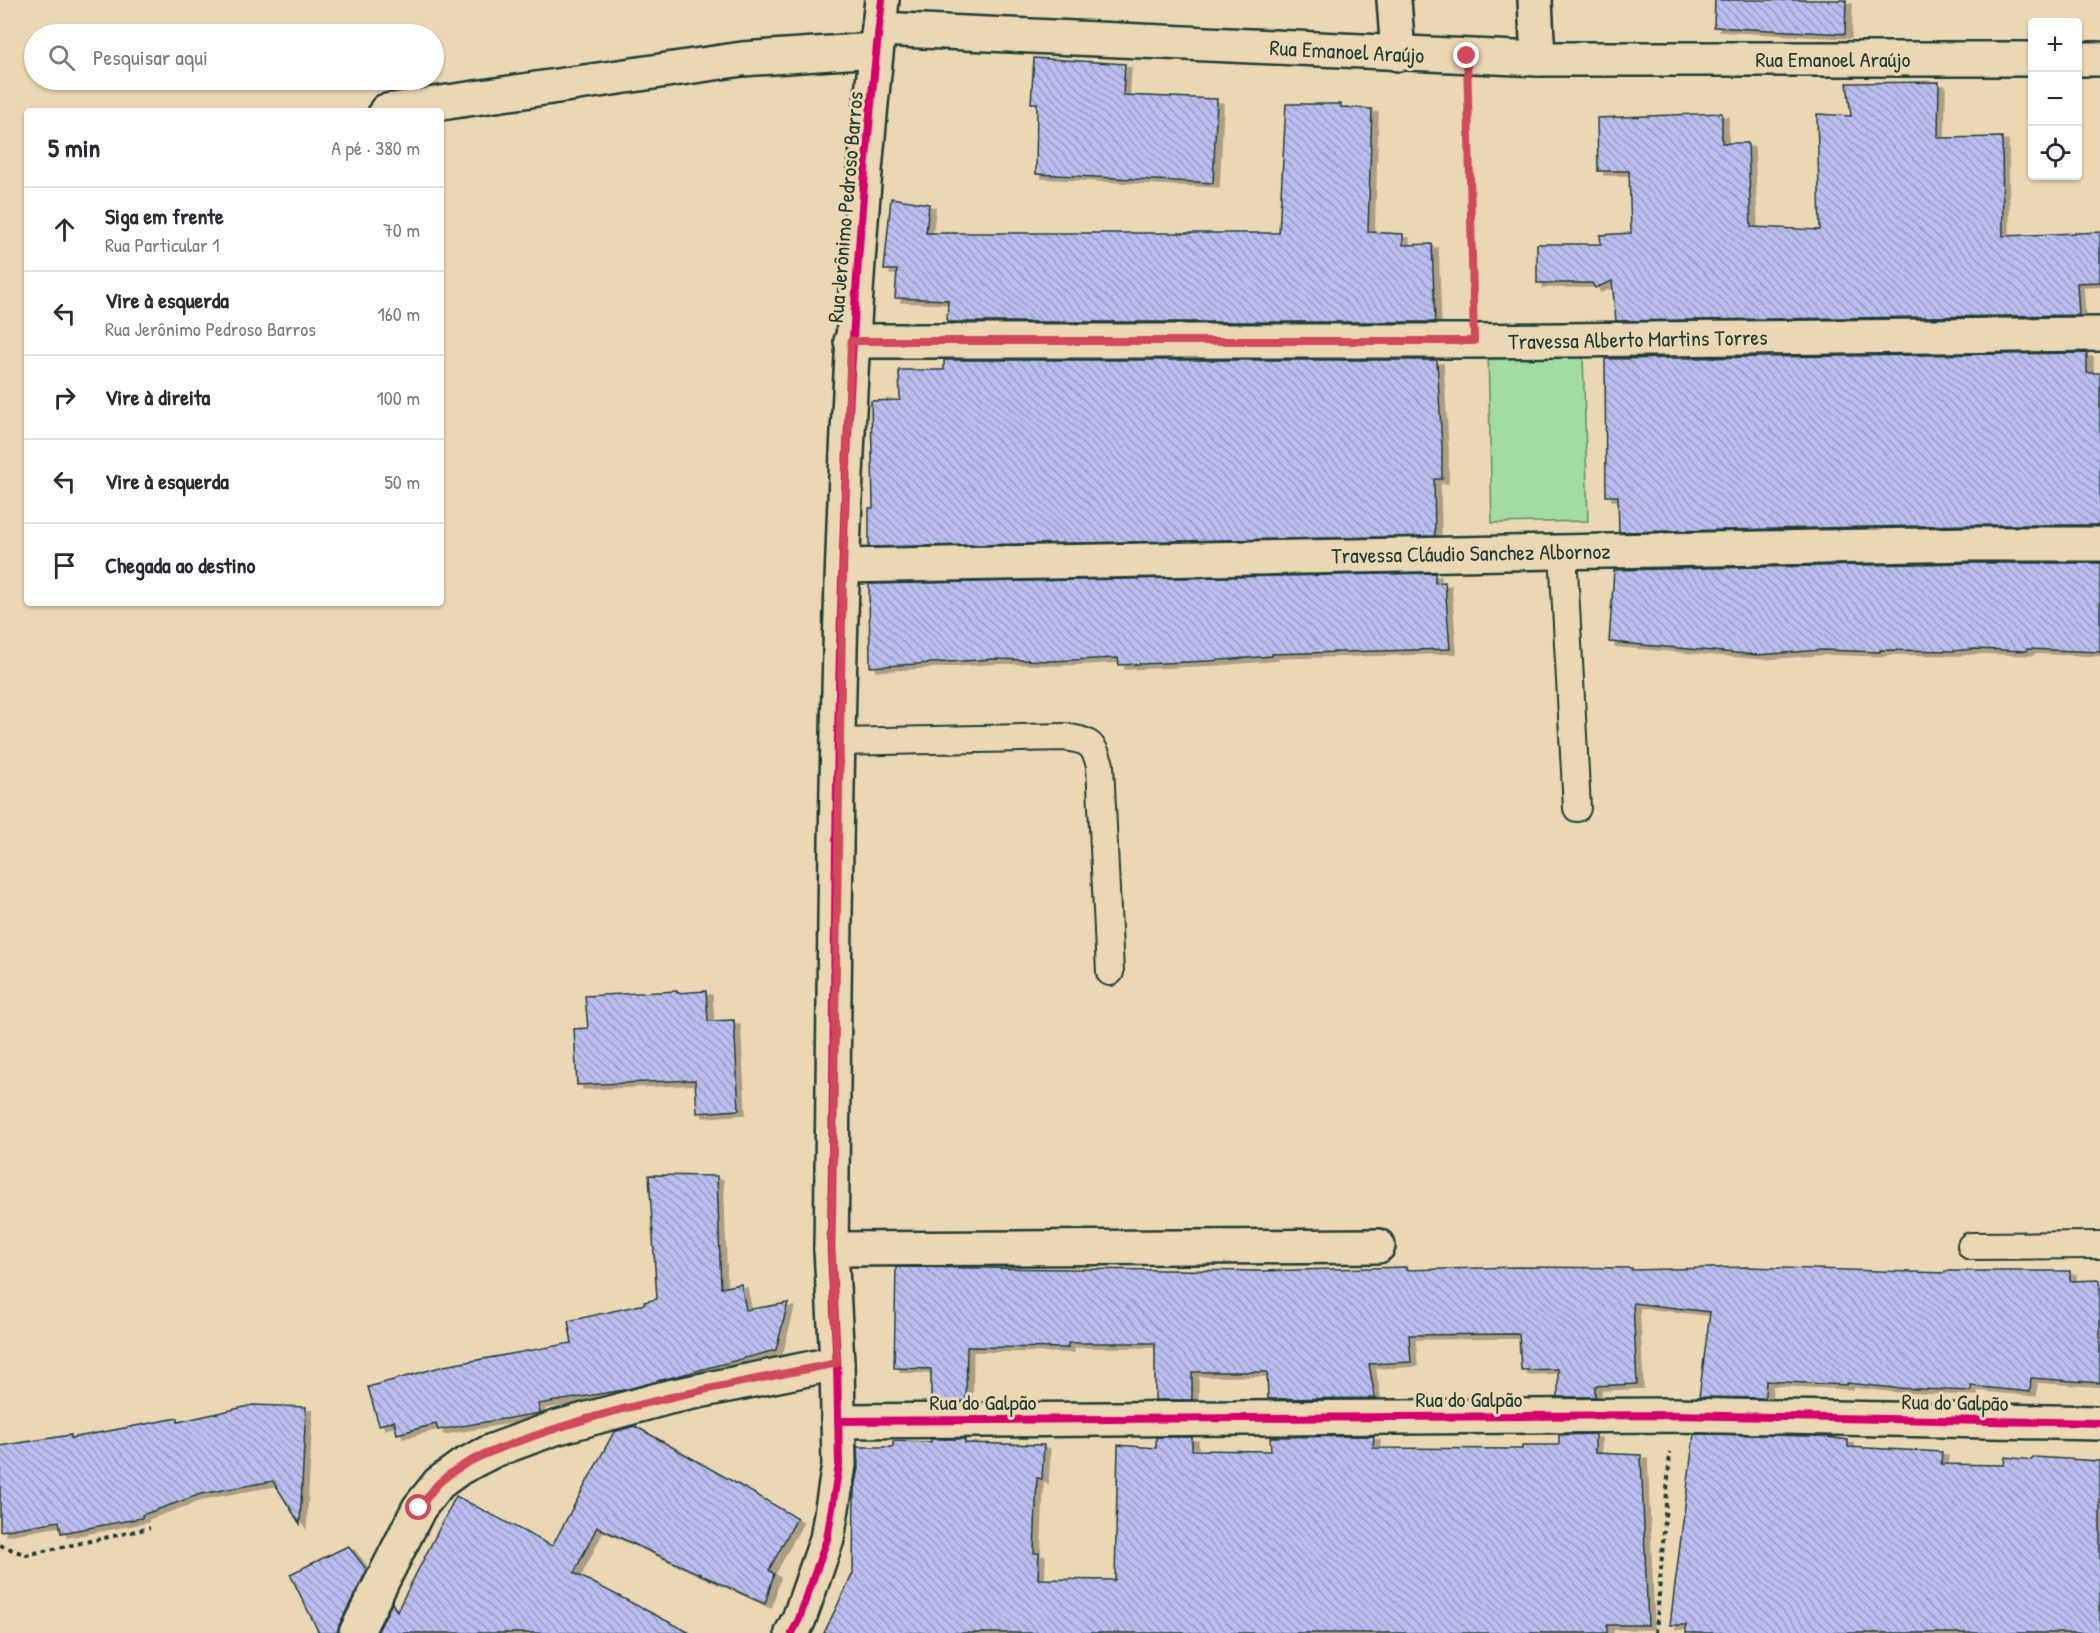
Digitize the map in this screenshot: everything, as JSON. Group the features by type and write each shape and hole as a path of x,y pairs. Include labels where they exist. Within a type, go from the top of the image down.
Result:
{"street":[{"path":"1394,0 1398,54"},
{"path":"1535,0 1538,59"},
{"name":"Rua Emanoel Araújo","path":"407,108 742,59 879,26 1398,54 1538,59 2028,58"},
{"name":"Rua Jerônimo Pedroso Barros","path":"792,1633 827,1539 838,1465 837,1363 831,1249 843,566 851,341 879,26"},
{"path":"2082,59 2100,59"},
{"name":"Travessa Alberto Martins Torres","path":"851,341 1474,341 2100,334"},
{"name":"Travessa Cláudio Sanchez Albornoz","path":"843,566 1971,544 2100,544"},
{"path":"831,1249 1378,1246"},
{"path":"356,1633 419,1508 439,1483 462,1467 492,1451 567,1425 669,1397 837,1363"},
{"name":"Rua do Galpão","path":"838,1421 1673,1415 2100,1423"}],"lane":[{"path":"1563,552 1577,808"},
{"path":"839,742 1065,736 1086,740 1095,750 1100,765 1110,972"},
{"path":"1971,1246 2100,1245"}],"path":[{"path":"1467,56 1474,341"},
{"path":"1656,1633 1673,1415"},
{"path":"0,1545 26,1555 150,1528"}],"green space":[{"path":"1488,352 1583,354 1588,521 1492,523"}],"building":[{"path":"1715,0 1846,0 1845,34 1714,27"},
{"path":"1034,58 1125,64 1123,95 1217,99 1213,183 1036,174 1037,103 1031,103"},
{"path":"1939,82 1938,138 2002,137 2003,236 2100,232 2100,282 2077,283 2079,315 1616,321 1612,281 1595,288 1592,283 1537,283 1537,244 1601,244 1600,235 1631,233 1629,171 1598,171 1597,118 1722,113 1722,143 1748,143 1751,227 1820,230 1817,114 1851,116 1847,83"},
{"path":"1286,104 1341,104 1341,107 1372,109 1368,232 1403,234 1403,245 1432,244 1435,322 947,322 948,300 895,298 897,270 884,270 891,198 929,204 926,233 1279,233"},
{"path":"2087,353 2087,373 2100,373 2100,525 1971,525 1619,532 1618,496 1606,496 1605,359"},
{"path":"944,360 1437,360 1442,479 1434,479 1435,536 869,547 869,508 873,508 871,401 900,400 899,370 944,370"},
{"path":"1971,563 2100,563 2100,652 2027,649 2027,651 1880,650 1880,652 1822,650 1758,655 1609,642 1614,570"},
{"path":"1435,573 1435,583 1445,582 1450,649 1272,654 1272,656 1209,661 1119,665 1118,658 1051,661 994,659 870,667 869,584"},
{"path":"677,991 677,993 706,991 708,1021 734,1020 739,1110 697,1113 695,1080 577,1085 574,1029 588,1028 585,996"},
{"path":"649,1175 717,1176 721,1288 741,1284 746,1310 788,1303 776,1350 624,1390 538,1404 540,1413 438,1430 436,1424 397,1434 394,1421 379,1425 368,1387 444,1366 572,1343 568,1321 645,1304 644,1302 657,1299"},
{"path":"896,1267 1262,1271 1406,1267 1406,1270 1517,1267 1632,1268 1632,1270 1747,1267 1945,1273 1945,1271 2070,1271 2070,1281 2100,1280 2100,1383 2031,1378 2030,1392 1971,1386 1971,1391 1894,1388 1847,1383 1847,1385 1766,1381 1765,1398 1699,1397 1710,1312 1633,1303 1637,1384 1595,1386 1595,1397 1558,1397 1558,1369 1521,1370 1519,1334 1409,1335 1411,1362 1369,1364 1375,1398 1268,1399 1267,1372 1192,1372 1192,1400 1155,1400 1155,1343 1068,1343 1068,1348 967,1347 966,1401 931,1402 931,1369 894,1368"},
{"path":"253,1405 306,1407 300,1524 273,1481 201,1494 142,1515 142,1518 61,1533 59,1521 0,1531 0,1446 71,1435 71,1438 178,1418 178,1422"},
{"path":"635,1426 797,1518 769,1570 774,1574 765,1604 597,1527 574,1573 690,1633 377,1633 392,1603 397,1611 456,1496 552,1546 614,1432"},
{"path":"1595,1434 1595,1453 1641,1455 1648,1625 1607,1625 1607,1633 824,1633 853,1573 857,1447 893,1447 893,1441 931,1442 931,1439 965,1439 965,1443 1044,1445 1042,1479 1037,1478 1034,1553 1039,1553 1038,1579 1115,1580 1118,1445 1156,1448 1156,1437 1192,1437 1192,1450 1271,1451 1270,1437 1374,1436 1373,1448 1522,1449 1522,1445 1559,1445 1559,1435"},
{"path":"1694,1434 1819,1436 1848,1440 1848,1447 1942,1452 1941,1464 2004,1465 2005,1457 2032,1460 2033,1457 2100,1461 2100,1633 1686,1633 1686,1625 1670,1625"},
{"path":"348,1546 367,1570 337,1633 319,1633 290,1574"}],"cycle path":[{"path":"792,1633 827,1539 839,1465 831,1249 841,624 846,467 855,311 866,155 882,0"},
{"path":"838,1421 1673,1415 2100,1423"}],"route":[{"path":"419,1508 439,1483 462,1467 492,1451 555,1428 669,1397 837,1363 831,1249 837,834 851,341 1474,341 1467,56"}]}
